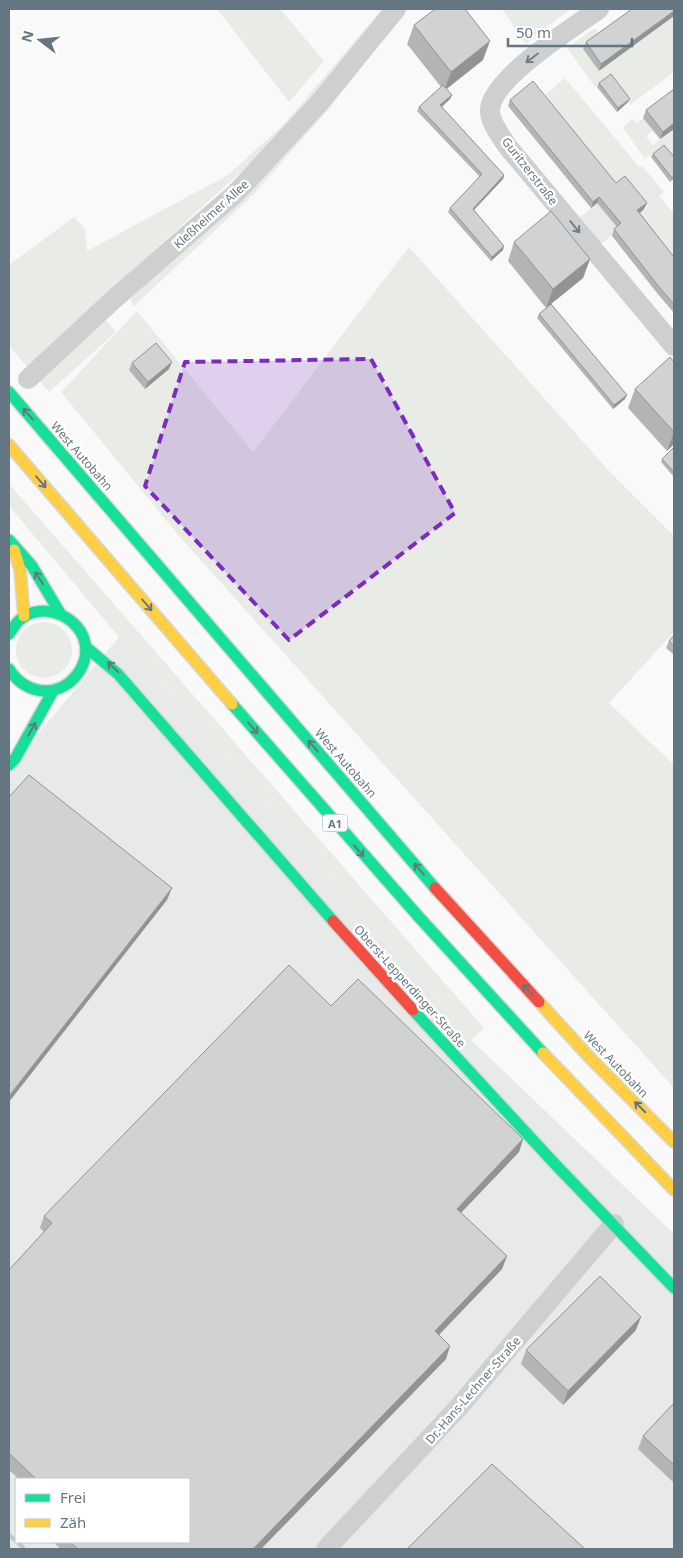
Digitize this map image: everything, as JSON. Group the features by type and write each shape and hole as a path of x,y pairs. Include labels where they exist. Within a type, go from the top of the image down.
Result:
{"main road":[{"name":"West Autobahn","path":"9,392 447,902 591,1059 674,1142"},
{"name":"A1","path":"9,445 409,908 567,1081 674,1190"},
{"path":"9,669 23,690 52,691 70,683 77,676 84,662 86,647 77,626 60,613 32,566 11,543"},
{"path":"11,543 20,569 24,616"},
{"path":"9,634 16,622 35,611 48,610 60,613"},
{"name":"Oberst-Lepperdinger-Straße","path":"86,647 118,670 135,694 358,951 674,1288"},
{"path":"77,676 92,680"},
{"name":"Oberst-Lepperdinger-Straße","path":"116,687 135,694"},
{"path":"9,765 15,759 52,691"},
{"path":"9,751 17,729"}],"street":[{"name":"Kleßheimer Allee","path":"28,379 113,300 236,193 320,102 396,9"},
{"name":"Guritzerstraße","path":"600,9 530,59 501,84 492,99 490,111 493,123 508,146 674,346"},
{"name":"Dr.-Hans-Lechner-Straße","path":"326,1549 464,1401 614,1224"}],"highlighted area":[{"path":"371,359 455,513 289,640 145,486 185,362"}],"shaded area":[{"path":"217,9 280,9 324,61 289,102"},
{"path":"382,9 387,9 287,130 93,306 116,332 49,392 9,346 9,265 74,217 85,229 87,251 228,175 283,125"},
{"path":"502,9 570,9 526,44"},
{"path":"674,16 674,72 630,105 609,78 595,87 567,48 595,28 601,36 583,49 599,71"},
{"path":"361,60 364,64 328,110 253,195 133,307 130,297"},
{"path":"565,78 640,168 614,189 540,99"},
{"path":"632,118 636,123 644,118 653,130 646,136 653,145 674,128 674,163 651,154 645,159 623,128"},
{"path":"642,166 664,192 600,245 578,219"},
{"path":"659,196 674,214 674,266 635,217"},
{"path":"409,247 611,473 674,536 674,632 609,703 674,765 674,1088 179,536 61,392 137,311 253,452"},
{"path":"9,484 484,1028 471,1040 119,637 9,506"},
{"path":"44,622 59,627 67,635 72,650 67,665 59,673 44,678 29,673 21,665 16,650 21,635 29,627"},
{"path":"119,637 471,1040 674,1234 674,1549 9,1549 9,769"}],"building":[{"path":"435,9 465,9 490,41 451,72 414,25"},
{"path":"632,9 674,9 674,11 601,64 586,42"},
{"path":"611,74 630,99 618,108 599,83"},
{"path":"533,81 616,183 625,176 647,203 637,210 674,257 674,304 614,229 621,223 599,197 593,202 510,100"},
{"path":"443,85 452,95 440,105 504,175 473,209 504,246 492,257 450,208 482,174 419,107"},
{"path":"674,89 674,123 663,132 646,110"},
{"path":"664,145 674,157 674,176 672,178 653,154"},
{"path":"551,211 590,259 553,289 514,242"},
{"path":"551,304 627,395 614,405 539,314"},
{"path":"156,343 172,362 148,382 132,363"},
{"path":"670,357 674,362 674,432 635,389"},
{"path":"674,447 674,472 662,459"},
{"path":"674,635 674,646 669,641"},
{"path":"29,775 172,888 9,1096 9,797"},
{"path":"289,965 331,1006 358,979 523,1139 457,1209 507,1256 435,1331 450,1346 253,1549 78,1549 71,1543 190,1543 190,1478 35,1478 9,1453 9,1270 52,1223 44,1216"},
{"path":"600,1276 641,1317 568,1391 526,1350"},
{"path":"674,1403 674,1465 643,1436"},
{"path":"492,1464 585,1549 407,1549"}],"railway":[{"path":"9,1535 15,1540"},
{"path":"18,1543 25,1549"}],"traffic: fast":[{"path":"9,392 435,888"},
{"path":"9,540 32,566 60,613"},
{"path":"9,634 19,620 29,614 48,612 57,614 74,623 84,639 86,648 85,658 78,674 71,681 56,690 41,691 30,688 20,682 9,669"},
{"path":"86,647 118,674 333,921"},
{"path":"9,765 15,759 53,691"},
{"path":"232,704 418,916 543,1053"},
{"path":"413,1010 554,1163 674,1288"}],"traffic: slow":[{"path":"9,445 232,704"},
{"path":"14,550 20,569 24,616"},
{"path":"539,1002 591,1059 674,1142"},
{"path":"543,1053 674,1190"}],"traffic: jam":[{"path":"435,888 539,1002"},
{"path":"333,921 413,1010"}]}
